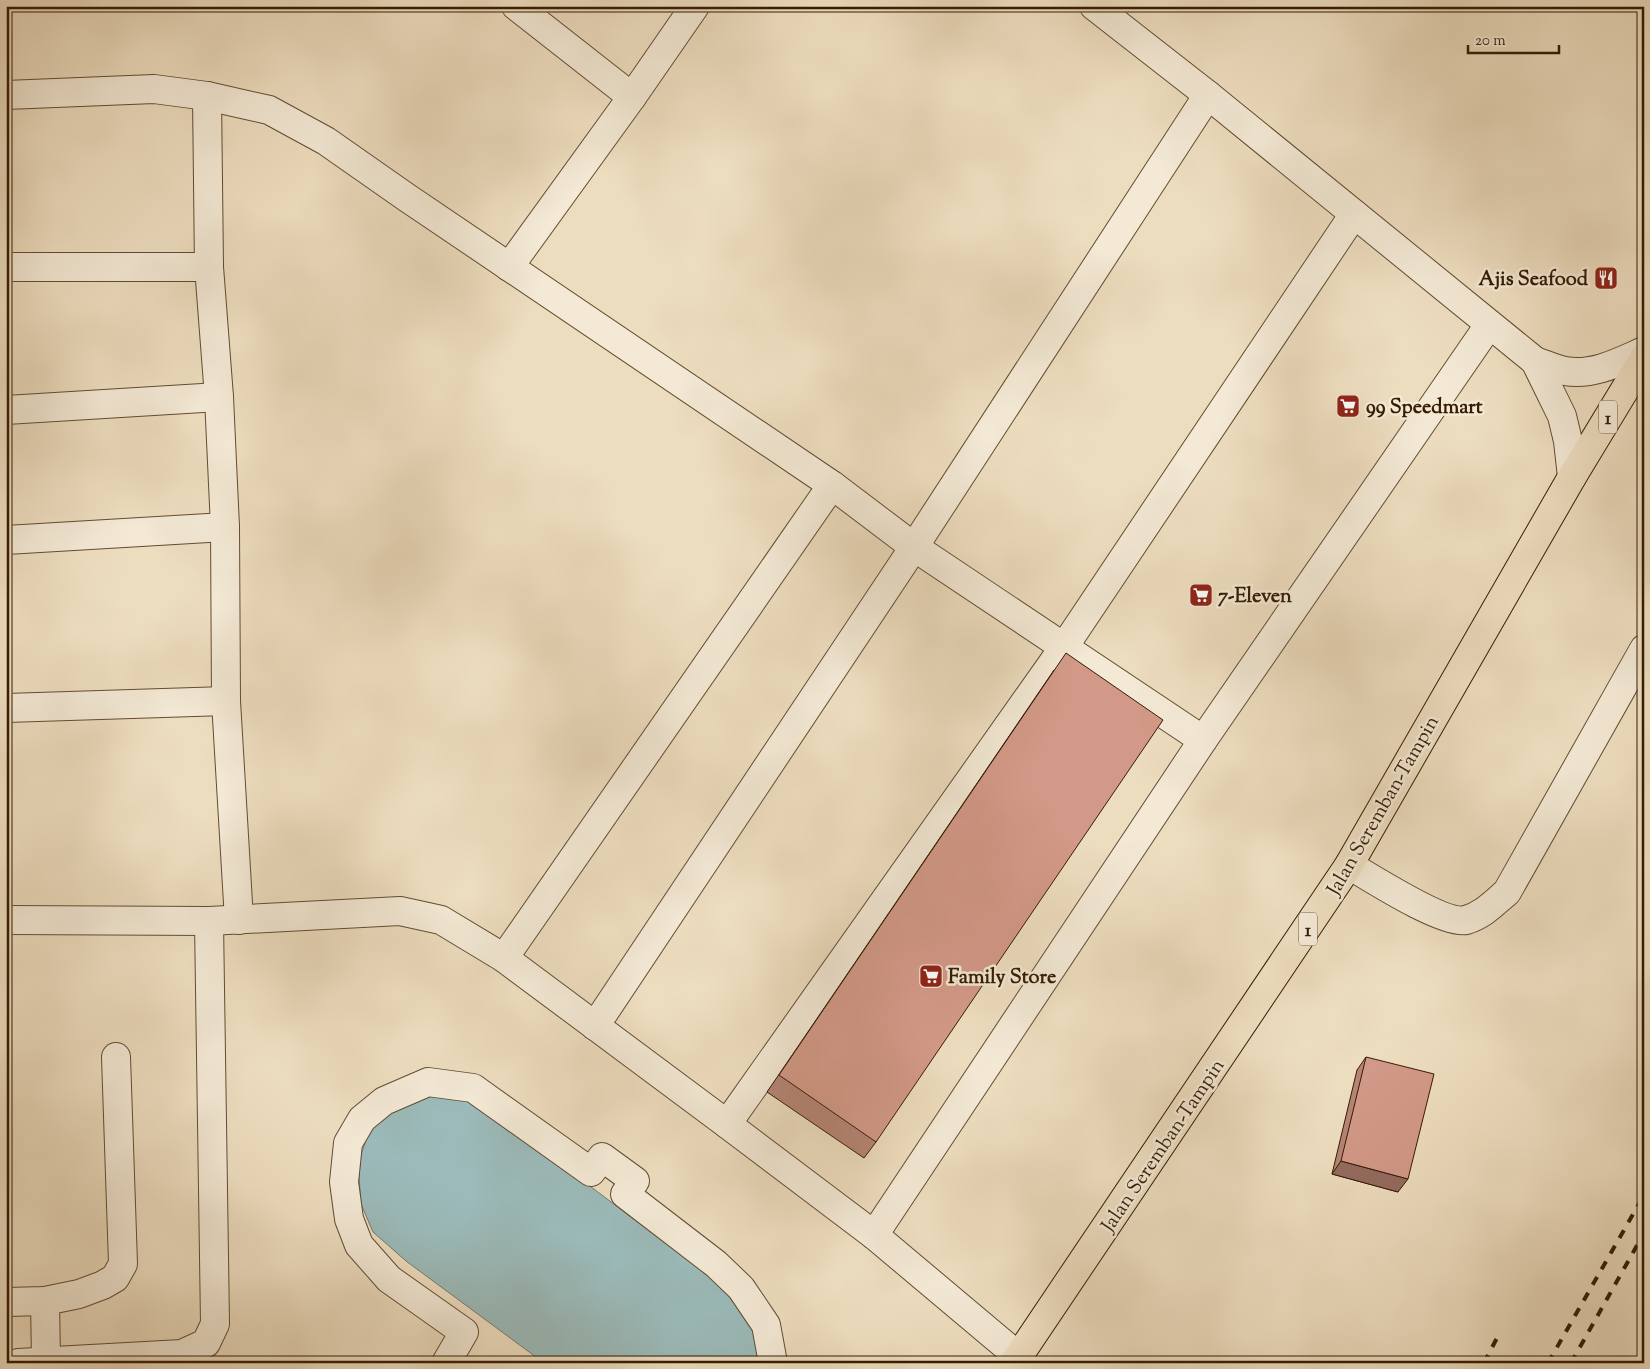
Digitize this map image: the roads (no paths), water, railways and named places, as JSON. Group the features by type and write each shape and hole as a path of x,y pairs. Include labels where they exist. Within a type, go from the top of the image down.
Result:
{"highway":[{"name":"Jalan Seremban-Tampin","path":"1016,1359 1350,865 1572,477 1644,358"}],"street":[{"path":"516,6 632,97"},
{"path":"509,267 632,97 695,6"},
{"path":"1094,6 1208,95 1535,361 1565,371 1587,371 1603,369 1644,352"},
{"path":"6,96 154,88 207,96 269,110 326,141 832,485 914,547 1203,740"},
{"path":"595,1026 914,547 1208,95"},
{"path":"207,96 209,267 220,397 225,527 226,700 239,920"},
{"path":"727,1124 1064,647 1354,214"},
{"path":"6,267 209,267"},
{"path":"874,1235 1203,740 1489,325"},
{"path":"1535,361 1562,416 1568,440 1572,477"},
{"path":"6,410 220,397"},
{"path":"504,958 832,485"},
{"path":"6,540 225,527"},
{"path":"1350,865 1438,914 1464,920 1486,912 1507,892 1644,649"},
{"path":"6,708 226,700"},
{"path":"6,920 239,920 400,911 441,920 504,958 874,1235 1016,1359"},
{"path":"18,1363 206,1353 215,1324 209,920"},
{"path":"6,1302 45,1301 79,1294 103,1285 115,1278 123,1264 116,1058"},
{"path":"454,1360 464,1332 389,1279 360,1245 349,1219 344,1182 348,1143 362,1119 384,1101 428,1082 473,1088 591,1172 602,1157 635,1181 625,1194 716,1264 741,1288 766,1325 773,1363"},
{"path":"45,1301 46,1361"}],"water":[{"path":"437,1091 472,1098 733,1293 753,1316 765,1363 544,1363 406,1261 373,1232 361,1204 359,1176 361,1155 368,1134 382,1116"}],"railway":[{"path":"1548,1363 1644,1195"},
{"path":"1571,1363 1644,1233"},
{"path":"1484,1363 1498,1336"}],"place":[{"name":"Ajis Seafood","path":"1606,278"},
{"name":"99 Speedmart","path":"1348,406"},
{"name":"7-Eleven","path":"1201,595"},
{"name":"Family Store","path":"931,976"}]}
